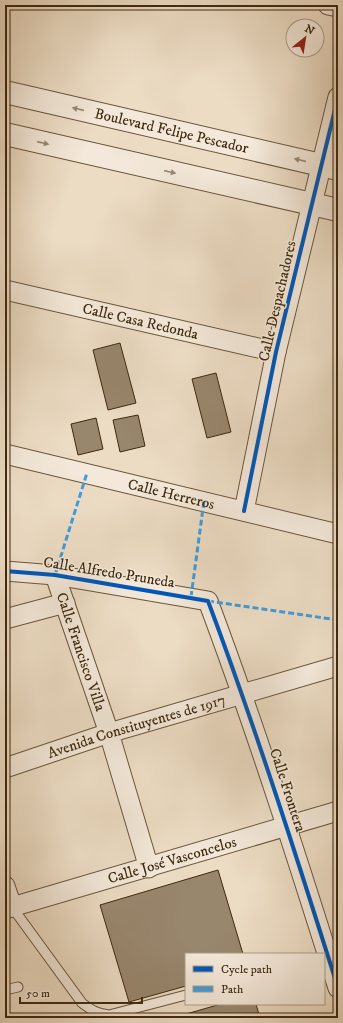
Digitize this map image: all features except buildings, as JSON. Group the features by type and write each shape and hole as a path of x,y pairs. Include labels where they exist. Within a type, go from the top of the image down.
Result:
{"street":[{"path":"328,5 338,7"},
{"name":"Boulevard Felipe Pescador","path":"5,92 330,167"},
{"name":"Calle Despachadores","path":"244,511 276,352 312,204 330,167 338,97"},
{"path":"5,134 338,210"},
{"name":"Calle Casa Redonda","path":"5,290 276,352"},
{"name":"Calle Herreros","path":"5,454 338,534"},
{"name":"Calle Alfredo Pruneda","path":"5,571 55,575 208,601"},
{"name":"Calle Francisco Villa","path":"55,575 66,603 109,733 149,868"},
{"name":"Calle Frontera","path":"208,601 243,693 288,826 338,988"},
{"path":"5,619 66,603"},
{"name":"Avenida Constituyentes de 1917","path":"5,768 109,733 338,666"},
{"name":"Calle José Vasconcelos","path":"8,908 149,868 338,811"},
{"path":"5,886 8,908"}],"lane":[{"path":"8,908 82,1003 99,1014 109,1015 185,995"},
{"path":"5,990 18,987"}],"marked path":[{"path":"55,575 87,473"},
{"path":"191,597 204,501"},
{"path":"208,601 338,620"}],"cycle path":[{"path":"244,511 276,352 338,97"},
{"path":"5,571 55,575 208,601 292,842 338,988"}]}
